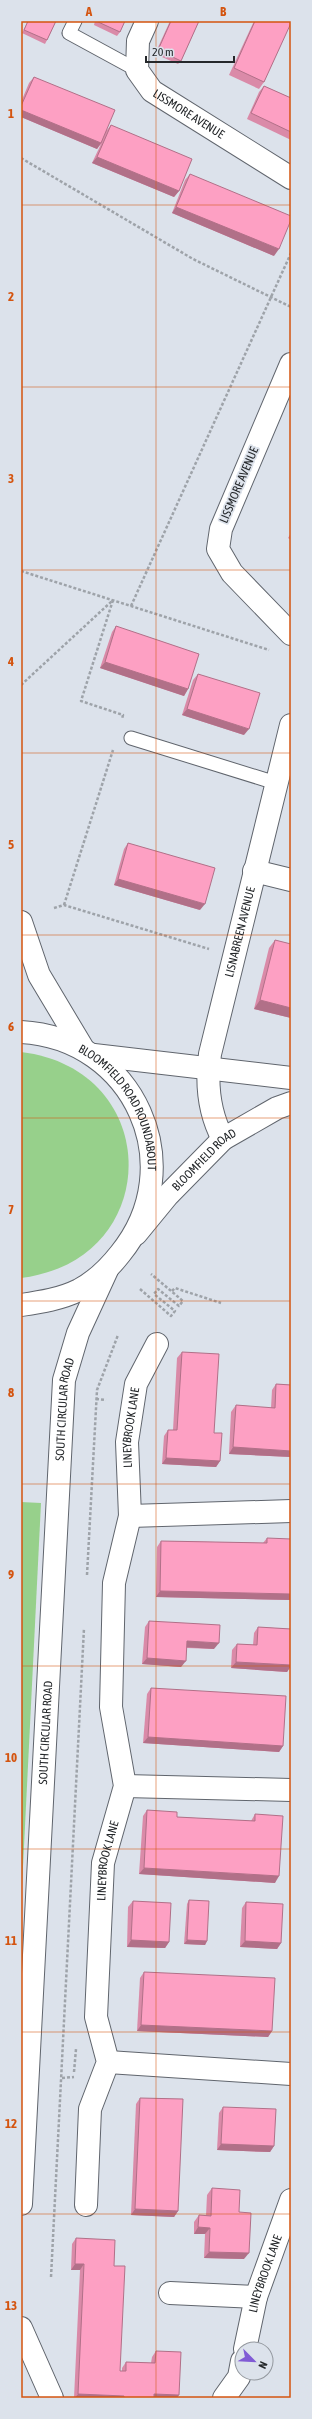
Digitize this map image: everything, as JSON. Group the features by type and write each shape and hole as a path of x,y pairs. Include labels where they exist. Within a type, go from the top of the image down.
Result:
{"main road":[{"path":"137,70 138,41 147,21"},
{"name":"LISSMORE AVENUE","path":"137,70 152,91 291,178"},
{"name":"LISSMORE AVENUE","path":"291,364 220,529 218,548 232,573 291,634"},
{"name":"LISNABREEN AVENUE","path":"223,1139 216,1126 210,1105 208,1068 254,871 291,725"},
{"path":"254,871 291,880"},
{"path":"21,922 39,975 88,1051 291,1078"},
{"name":"BLOOMFIELD ROAD ROUNDABOUT","path":"21,1032 43,1033 88,1051 124,1083 144,1119 152,1158 149,1199 134,1237 107,1270 79,1290 47,1302 21,1305"},
{"name":"BLOOMFIELD ROAD","path":"134,1237 168,1195 223,1139 277,1108 291,1103"},
{"name":"SOUTH CIRCULAR ROAD","path":"21,2204 64,1380 78,1333 107,1270"},
{"name":"LINEYBROOK LANE","path":"108,2062 96,2017 103,1863 125,1786 110,1707 114,1583 130,1516 127,1442 136,1384 157,1344"},
{"path":"130,1516 291,1511"},
{"path":"125,1786 291,1790"},
{"path":"86,2205 90,2109 108,2062 291,2074"},
{"name":"LINEYBROOK LANE","path":"247,2341 256,2296 291,2200"},
{"path":"170,2293 256,2296"},
{"path":"21,2328 52,2398"},
{"path":"224,2398 236,2381"}],"lane":[{"path":"75,21 69,33 137,70"},
{"path":"131,738 276,783"}],"path":[{"path":"21,158 193,259 291,307"},
{"path":"131,606 291,253"},
{"path":"21,571 276,653"},
{"path":"21,684 113,600"},
{"path":"113,600 81,701 123,715 121,722"},
{"path":"64,905 113,748"},
{"path":"54,908 64,905 202,946 233,959"},
{"path":"140,1290 171,1316 175,1311 154,1294 158,1289 179,1306 183,1301 152,1274"},
{"path":"172,1291 176,1288 221,1303"},
{"path":"87,1583 97,1390 118,1336"},
{"path":"51,2277 85,1622"}],"green space":[{"path":"21,1052 68,1066 102,1092 122,1126 129,1165 122,1203 102,1237 68,1264 21,1278"},
{"path":"21,1502 41,1503 21,1907"}],"building":[{"path":"28,21 56,21 47,40 24,30"},
{"path":"96,21 125,21 120,32"},
{"path":"171,21 199,21 181,61 158,50"},
{"path":"255,21 291,21 264,82 234,68"},
{"path":"34,77 115,110 101,143 21,110 21,106"},
{"path":"264,86 291,98 291,132 251,113"},
{"path":"111,125 192,159 179,191 97,157"},
{"path":"190,174 291,216 291,220 279,249 176,207"},
{"path":"116,626 199,654 188,689 105,662"},
{"path":"198,674 260,693 249,729 187,709"},
{"path":"128,843 215,868 205,904 118,879"},
{"path":"275,940 291,944 291,1008 260,1000"},
{"path":"182,1352 219,1354 214,1433 222,1433 220,1461 166,1458 168,1430 177,1430"},
{"path":"276,1384 291,1385 291,1451 233,1447 236,1405 275,1408"},
{"path":"267,1538 291,1539 291,1594 160,1591 161,1541 267,1543"},
{"path":"149,1621 220,1625 219,1643 187,1641 186,1661 147,1658"},
{"path":"258,1627 291,1629 291,1665 236,1662 237,1644 257,1645"},
{"path":"151,1688 286,1696 283,1746 148,1737"},
{"path":"147,1810 177,1812 177,1817 255,1821 255,1814 283,1816 279,1876 144,1868"},
{"path":"189,1900 209,1901 207,1941 187,1940"},
{"path":"133,1901 171,1903 169,1942 131,1940"},
{"path":"246,1902 283,1904 281,1943 245,1941"},
{"path":"144,1972 275,1978 272,2031 141,2025"},
{"path":"140,2098 183,2099 178,2211 135,2209"},
{"path":"223,2107 276,2109 274,2146 221,2144"},
{"path":"212,2188 240,2190 239,2212 251,2213 249,2253 209,2252 210,2228 198,2227 199,2215 211,2216"},
{"path":"76,2238 115,2240 114,2266 125,2266 120,2371 126,2371 126,2362 155,2363 156,2351 181,2352 179,2395 154,2394 154,2398 124,2398 124,2396 78,2394 84,2264 75,2264"}]}
